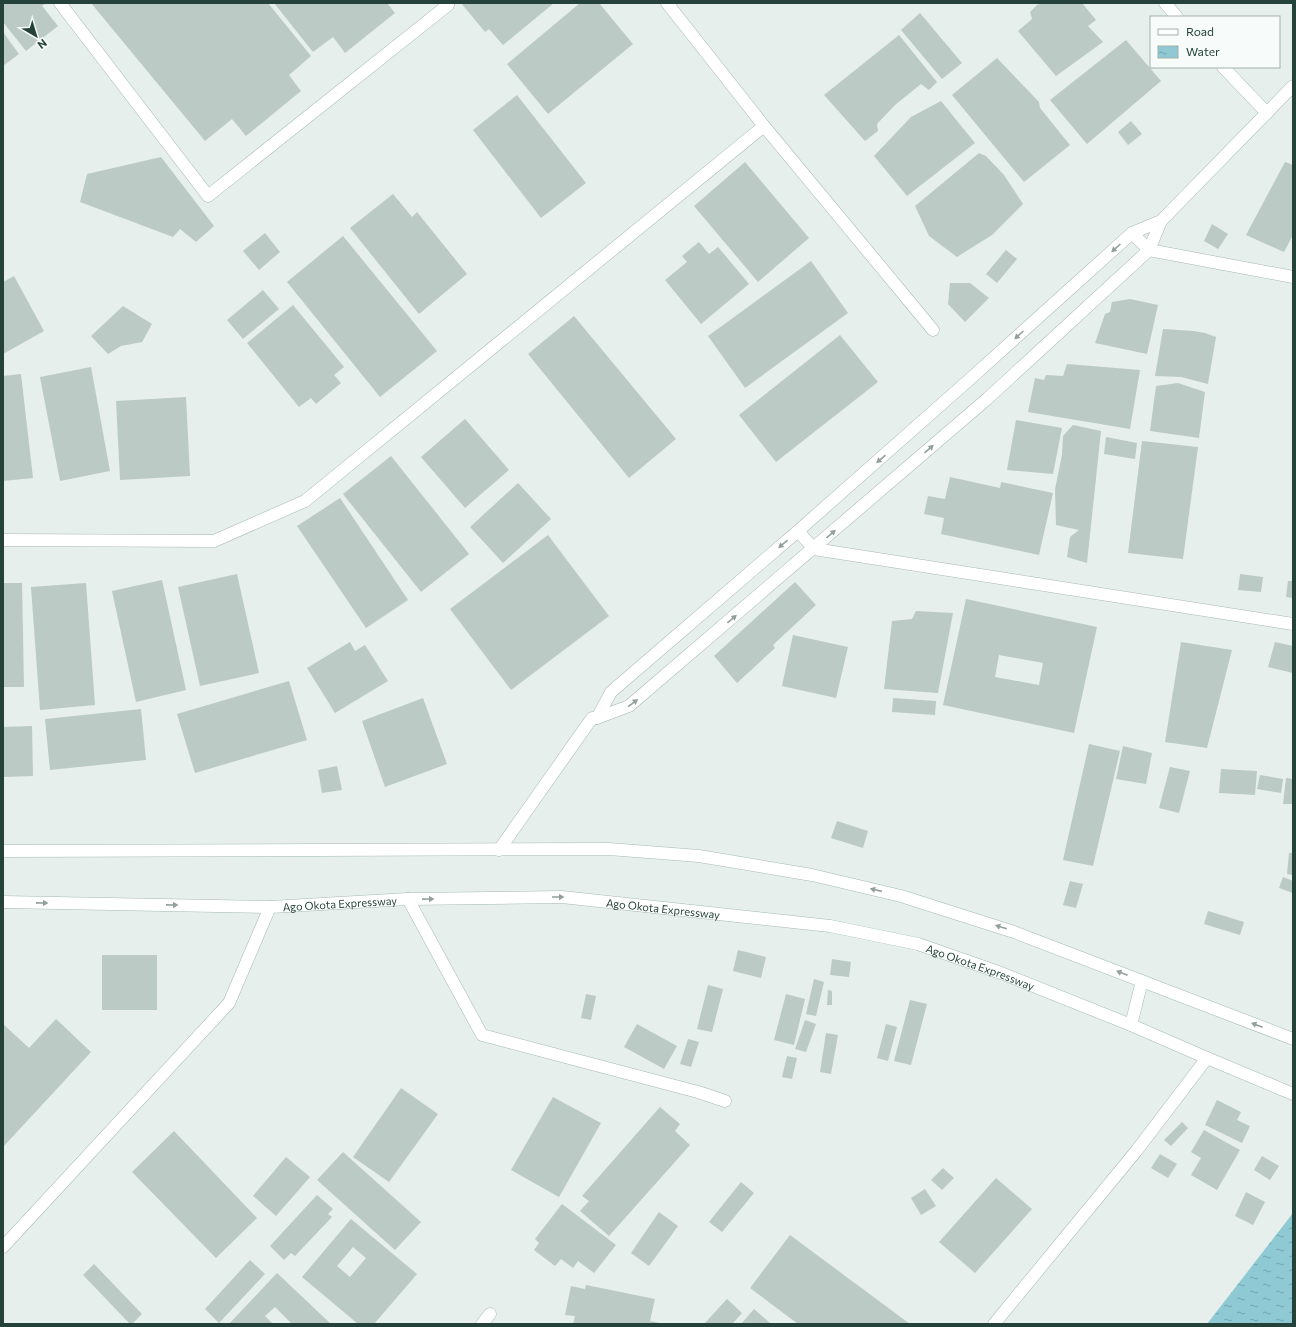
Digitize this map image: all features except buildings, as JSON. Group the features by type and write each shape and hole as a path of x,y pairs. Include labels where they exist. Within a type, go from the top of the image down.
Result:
{"street":[{"path":"60,3 208,196 448,4 447,3"},
{"path":"667,3 764,126 933,330"},
{"path":"1165,3 1176,16"},
{"path":"1224,68 1267,113"},
{"path":"597,718 611,692 798,531 964,385 1132,233 1161,220 1293,86"},
{"path":"3,540 214,541 305,501 764,126"},
{"path":"499,850 592,718 597,718 629,706 988,399 1149,250 1161,220"},
{"path":"1132,233 1149,250 1293,276"},
{"path":"798,531 814,549 1293,624"},
{"path":"3,851 609,849 699,856 812,875 901,896 1014,932 1293,1039"},
{"name":"Ago Okota Expressway","path":"3,902 270,906 408,899 562,897 830,926 918,944 1001,973 1131,1025 1293,1094"},
{"path":"408,899 482,1035 698,1092 725,1101"},
{"path":"3,1247 229,1003 270,906"},
{"path":"1131,1025 1142,981"},
{"path":"994,1324 1137,1150 1207,1058"},
{"path":"482,1324 490,1314"}],"water":[{"path":"1293,1213 1293,1324 1207,1324"}]}
